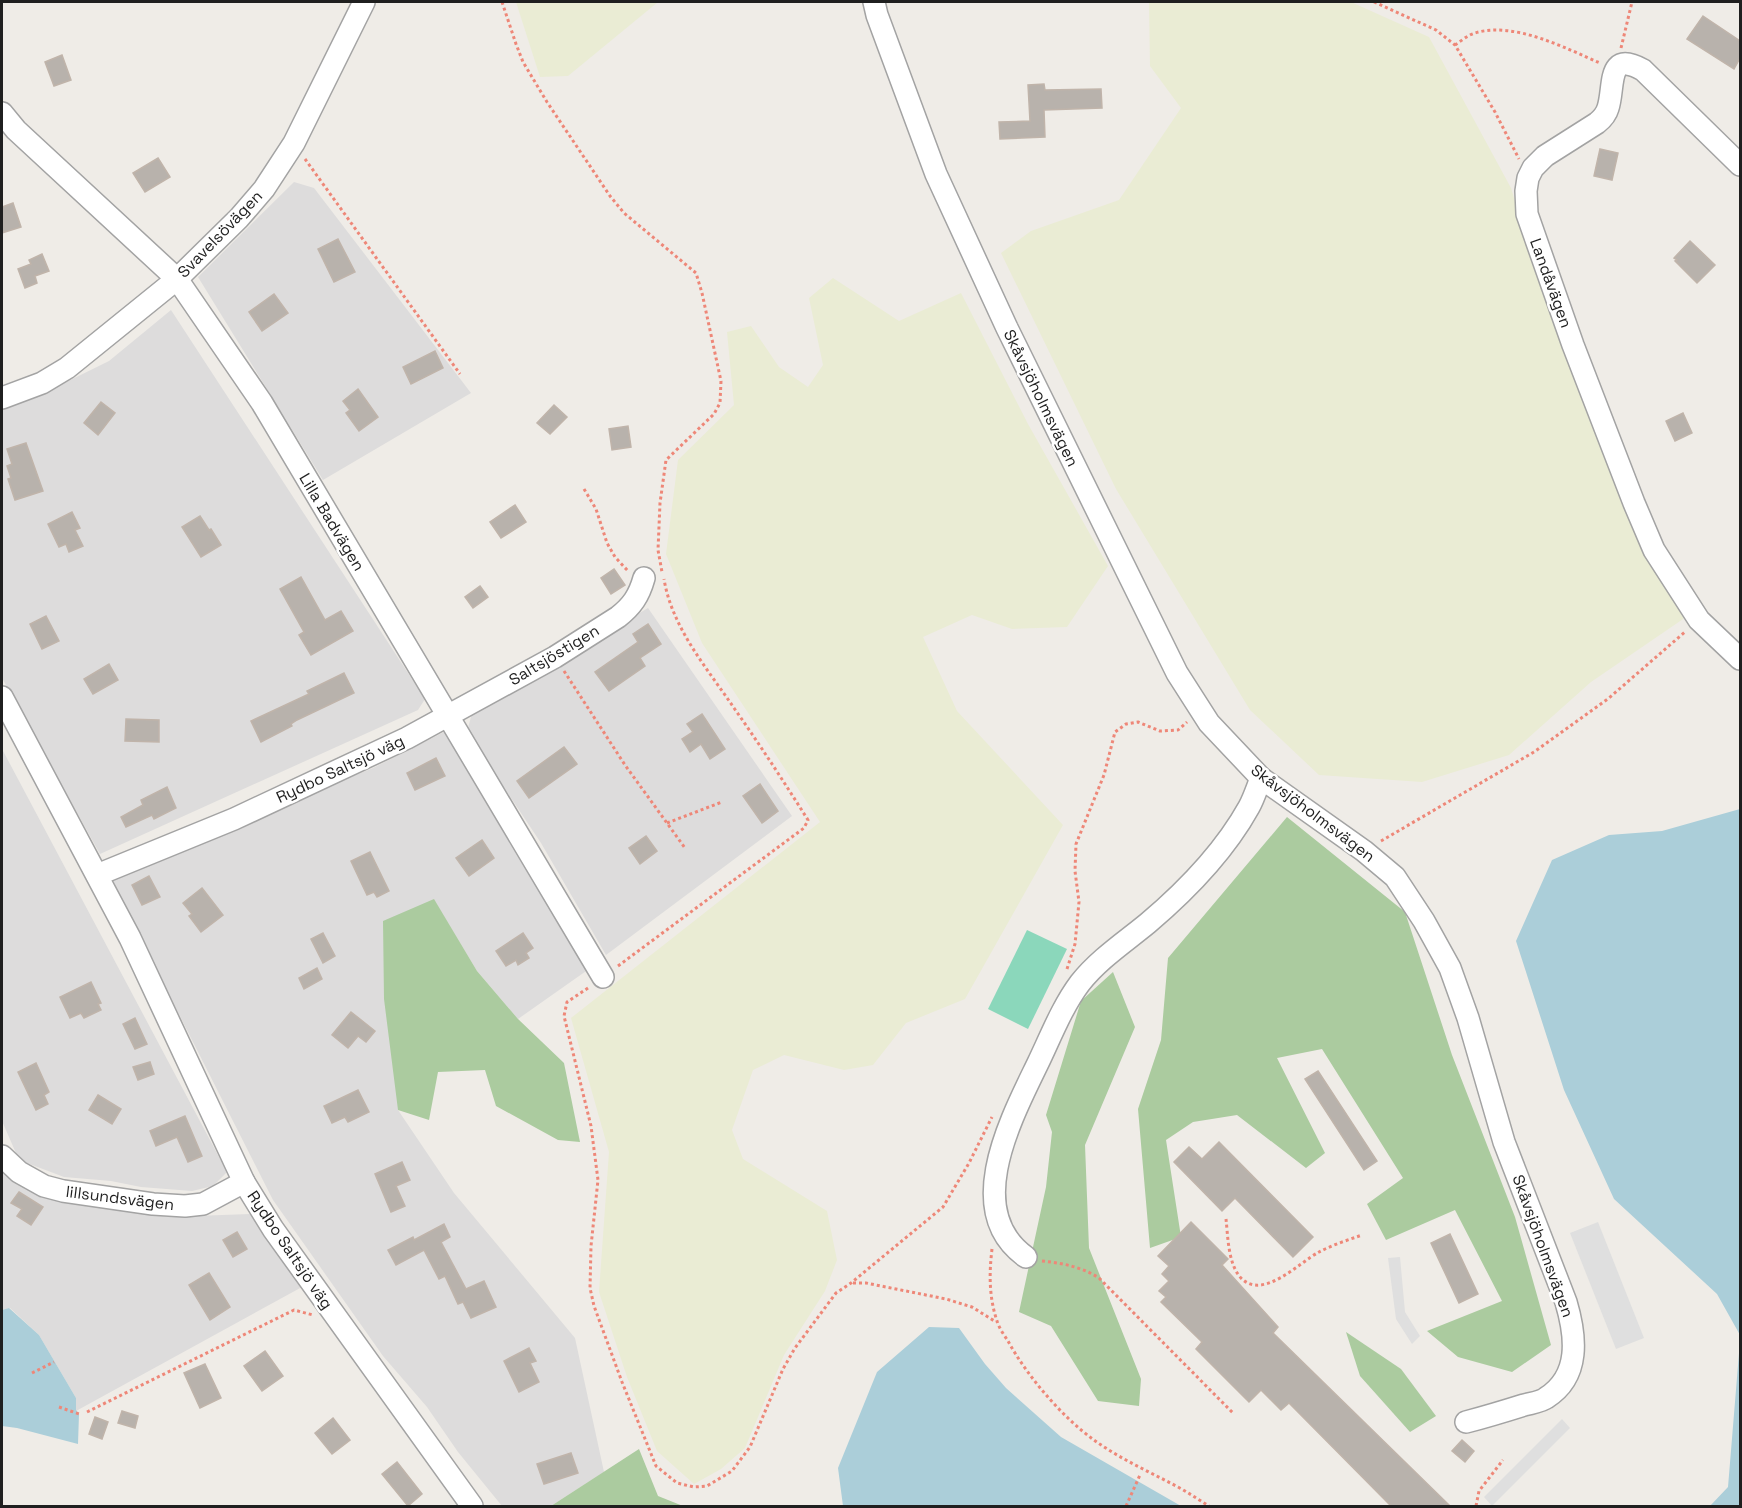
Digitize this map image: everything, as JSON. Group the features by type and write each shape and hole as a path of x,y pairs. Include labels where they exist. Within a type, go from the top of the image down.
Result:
{"street":[{"name":"Svavelsövägen","path":"2,398 42,383 67,368 177,279 240,218 264,189 294,143 364,2"},
{"name":"Skåvsjöholmsvägen","path":"874,2 936,174 1007,328 1177,674 1209,723 1261,778 1364,851 1395,877 1424,921 1450,968 1468,1018 1504,1142 1566,1302 1572,1324 1573,1352 1570,1372 1545,1399 1466,1422"},
{"path":"1528,178 1533,168 1545,156 1597,123 1604,116 1608,109 1611,84 1616,69 1626,63 1643,70 1740,165"},
{"name":"Lilla Badvägen","path":"2,113 32,146 177,279 262,403 603,977"},
{"name":"Landåvägen","path":"1528,178 1525,201 1533,234 1634,503 1654,550 1699,620 1740,659"},
{"name":"Saltsjöstigen","path":"448,716 555,657 626,610 638,596 643,583"},
{"name":"Rydbo Saltsjö väg","path":"2,697 140,958 244,1182 273,1229 472,1506"},
{"name":"Rydbo Saltsjö väg","path":"97,875 234,819 407,738 448,716"},
{"path":"1026,1257 1017,1251 1003,1232 996,1215 994,1186 999,1153 1027,1085 1072,994 1098,963 1191,882 1224,846 1250,806 1261,778"},
{"name":"lillsundsvägen","path":"2,1156 19,1173 44,1186 63,1191 153,1204 185,1206 203,1204 244,1182"}],"path":[{"path":"502,2 523,62 610,196 624,213 696,273 721,381 720,403 714,414 666,460 660,503 658,550 665,587 673,612 689,641 808,820 804,828 567,1002 564,1016 591,1126 598,1180 591,1246 590,1288 594,1306 622,1382 656,1466 677,1483 694,1487 707,1486 732,1471 750,1448 783,1369 795,1348 836,1293 852,1283 943,1207 969,1163 995,1110"},
{"path":"1374,2 1436,30 1455,45 1495,112 1528,178"},
{"path":"1455,45 1474,33 1500,30 1542,38 1616,69 1632,2"},
{"path":"294,143 460,374"},
{"path":"584,489 596,509 607,543 615,557 643,583"},
{"path":"1364,851 1534,752 1609,698 1699,620"},
{"path":"555,657 625,765 685,849"},
{"path":"1066,970 1075,944 1079,902 1075,871 1076,844 1104,775 1115,732 1126,724 1138,722 1160,731 1178,730 1188,721 1188,715"},
{"path":"667,823 722,802"},
{"path":"996,1215 989,1278 991,1299 997,1323 1031,1378 1094,1440 1209,1506"},
{"path":"1226,1219 1232,1260 1241,1278 1251,1284 1264,1284 1278,1280 1318,1252 1362,1235"},
{"path":"1026,1257 1074,1266 1099,1278 1234,1414"},
{"path":"852,1283 866,1283 946,1299 972,1307 997,1323"},
{"path":"87,1412 294,1310 340,1323"},
{"path":"32,1373 54,1362"},
{"path":"59,1407 79,1414"},
{"path":"1476,1506 1479,1491 1503,1460"},
{"path":"1126,1506 1140,1475"}],"shaded area":[{"path":"294,182 314,188 471,393 323,480 198,277"},
{"path":"171,310 425,699 418,710 100,854 2,678 2,410 34,398 109,361"},
{"path":"648,608 792,816 606,955 541,843 467,732 472,713"},
{"path":"446,731 589,969 518,1019 477,971 434,900 398,1110 454,1193 575,1338 604,1472 551,1506 502,1506 458,1452 427,1407 383,1356 273,1200 112,882 116,873 373,768"},
{"path":"2,749 227,1172 213,1186 192,1191 64,1177 19,1160 2,1121"},
{"path":"2,1169 115,1204 167,1217 250,1214 302,1287 76,1411 76,1398 39,1335 10,1308 2,1310"},
{"path":"1598,1222 1644,1338 1616,1349 1570,1233"},
{"path":"1400,1257 1405,1312 1420,1336 1412,1344 1396,1319 1388,1258"},
{"path":"1562,1419 1570,1428 1492,1506 1484,1497"}],"green space":[{"path":"516,2 658,2 568,76 540,77"},
{"path":"1149,2 1351,2 1429,37 1511,188 1529,247 1689,615 1591,682 1509,755 1422,782 1319,775 1250,710 1116,489 1001,253 1031,231 1119,200 1181,108 1150,66"},
{"path":"833,278 899,321 961,293 1028,424 1108,566 1067,627 1012,629 972,615 923,637 957,711 1063,825 965,999 906,1023 873,1065 844,1070 784,1055 753,1070 732,1130 743,1159 827,1211 837,1260 825,1291 784,1355 745,1448 721,1469 694,1484 657,1451 627,1377 599,1292 609,1152 571,1018 820,822 702,643 666,554 678,460 734,405 727,332 751,326 779,367 808,387 823,365 809,298"},
{"path":"1287,817 1405,912 1452,1055 1515,1217 1551,1345 1512,1372 1458,1357 1427,1331 1502,1301 1455,1210 1386,1240 1367,1204 1403,1178 1322,1049 1277,1058 1325,1153 1306,1168 1237,1115 1193,1122 1166,1140 1181,1237 1150,1248 1138,1109 1161,1040 1168,958"},
{"path":"434,899 477,971 518,1019 564,1063 580,1142 558,1140 496,1106 485,1070 438,1072 429,1120 398,1110 384,999 383,921"},
{"path":"1027,930 1067,949 1028,1029 988,1009"},
{"path":"1113,972 1135,1027 1085,1145 1089,1248 1141,1379 1139,1406 1098,1401 1051,1326 1019,1312 1046,1187 1052,1132 1046,1115 1081,1001"},
{"path":"1346,1332 1401,1369 1436,1416 1410,1432 1360,1376"},
{"path":"639,1449 658,1496 683,1506 551,1506"}],"water":[{"path":"1740,809 1740,1335 1717,1294 1614,1199 1564,1090 1516,941 1552,860 1609,835 1662,831"},
{"path":"9,1308 39,1335 76,1398 76,1410 79,1414 78,1444 2,1426 2,1310"},
{"path":"929,1327 959,1328 1006,1388 1061,1437 1181,1506 843,1506 838,1468 877,1372"},
{"path":"1740,1341 1740,1506 1710,1506 1728,1487"}],"building":[{"path":"1703,16 1740,41 1740,58 1734,69 1687,39"},
{"path":"62,55 71,80 54,86 45,62"},
{"path":"1044,84 1045,90 1101,89 1102,108 1044,110 1045,137 1000,139 999,122 1030,121 1028,85"},
{"path":"1600,149 1618,153 1612,180 1594,176"},
{"path":"158,158 170,177 145,192 133,173"},
{"path":"13,203 21,227 2,233 2,207"},
{"path":"338,239 355,272 334,282 318,249"},
{"path":"1690,241 1715,265 1697,283 1674,258"},
{"path":"42,254 49,271 35,276 37,283 25,288 18,269 31,264 29,260"},
{"path":"274,294 288,313 262,331 249,312"},
{"path":"435,351 443,368 411,384 403,367"},
{"path":"358,389 378,417 359,431 346,413 350,410 343,401"},
{"path":"101,402 115,413 98,435 84,423"},
{"path":"554,405 567,417 550,434 537,423"},
{"path":"1683,413 1692,433 1675,441 1666,421"},
{"path":"628,426 631,447 612,450 609,429"},
{"path":"26,443 43,491 15,500 8,479 11,478 7,466 12,464 7,449"},
{"path":"515,505 526,522 501,538 490,522"},
{"path":"72,512 80,528 75,530 83,546 69,552 66,544 59,547 48,524"},
{"path":"200,516 221,545 201,557 182,527"},
{"path":"614,569 625,585 611,594 601,578"},
{"path":"301,577 325,620 341,611 353,631 311,655 299,635 304,632 280,589"},
{"path":"480,586 488,597 473,608 465,597"},
{"path":"46,616 59,641 42,649 30,624"},
{"path":"648,624 661,644 640,658 645,666 609,691 595,672 638,642 633,634"},
{"path":"109,664 118,680 93,694 84,679"},
{"path":"344,673 354,693 297,720 291,724 292,726 261,742 251,721 309,694 307,691"},
{"path":"702,714 725,749 710,759 701,744 690,752 682,739 693,732 687,724"},
{"path":"126,719 159,720 159,742 125,741"},
{"path":"564,747 577,764 529,798 517,781"},
{"path":"436,758 445,776 415,790 407,773"},
{"path":"760,784 778,811 762,823 743,796"},
{"path":"167,787 176,808 154,819 152,815 126,827 121,817 143,805 141,800"},
{"path":"646,836 657,851 640,864 629,848"},
{"path":"482,840 494,858 469,876 456,858"},
{"path":"370,852 389,891 377,897 374,892 367,895 351,861"},
{"path":"149,876 160,897 142,905 132,885"},
{"path":"202,888 223,915 201,932 189,916 192,914 183,903"},
{"path":"323,933 335,956 323,963 311,939"},
{"path":"523,933 533,948 526,953 529,958 518,965 516,960 506,966 496,951"},
{"path":"317,968 322,979 304,989 299,978"},
{"path":"91,982 101,1003 98,1004 101,1010 84,1018 81,1013 70,1018 60,997"},
{"path":"351,1012 375,1031 366,1042 358,1036 348,1048 332,1035"},
{"path":"135,1018 147,1044 135,1049 123,1024"},
{"path":"150,1062 154,1074 138,1080 133,1067"},
{"path":"36,1063 49,1092 44,1095 48,1104 36,1110 18,1072"},
{"path":"1318,1071 1377,1161 1364,1170 1305,1079"},
{"path":"358,1090 369,1112 348,1122 345,1117 332,1123 324,1106"},
{"path":"98,1095 121,1109 112,1124 89,1110"},
{"path":"185,1116 202,1156 188,1162 177,1137 156,1146 150,1131"},
{"path":"1219,1142 1313,1237 1293,1257 1235,1198 1222,1211 1174,1162 1189,1147 1202,1159"},
{"path":"402,1162 410,1180 396,1186 405,1206 391,1212 375,1174"},
{"path":"19,1192 43,1207 31,1225 17,1216 22,1209 11,1203"},
{"path":"1191,1222 1228,1259 1222,1265 1278,1327 1273,1333 1450,1506 1391,1506 1289,1403 1281,1410 1261,1390 1249,1402 1196,1349 1202,1342 1161,1302 1166,1297 1159,1291 1169,1281 1162,1274 1169,1266 1158,1256"},
{"path":"444,1224 450,1237 441,1242 466,1289 484,1281 496,1307 471,1318 463,1302 458,1304 445,1276 439,1279 424,1250 396,1265 388,1250 413,1237 414,1240"},
{"path":"237,1232 247,1249 233,1257 223,1240"},
{"path":"1450,1234 1478,1294 1459,1303 1431,1243"},
{"path":"209,1273 230,1307 210,1320 189,1285"},
{"path":"529,1348 536,1361 530,1363 539,1382 519,1392 504,1361"},
{"path":"265,1351 283,1376 262,1391 244,1366"},
{"path":"205,1364 221,1398 200,1408 184,1373"},
{"path":"122,1411 138,1416 135,1428 118,1423"},
{"path":"95,1417 108,1422 102,1439 89,1434"},
{"path":"333,1418 350,1440 332,1454 315,1433"},
{"path":"1462,1440 1474,1451 1465,1462 1452,1451"},
{"path":"571,1453 578,1473 544,1484 537,1464"},
{"path":"397,1462 422,1494 408,1506 382,1474"}]}
